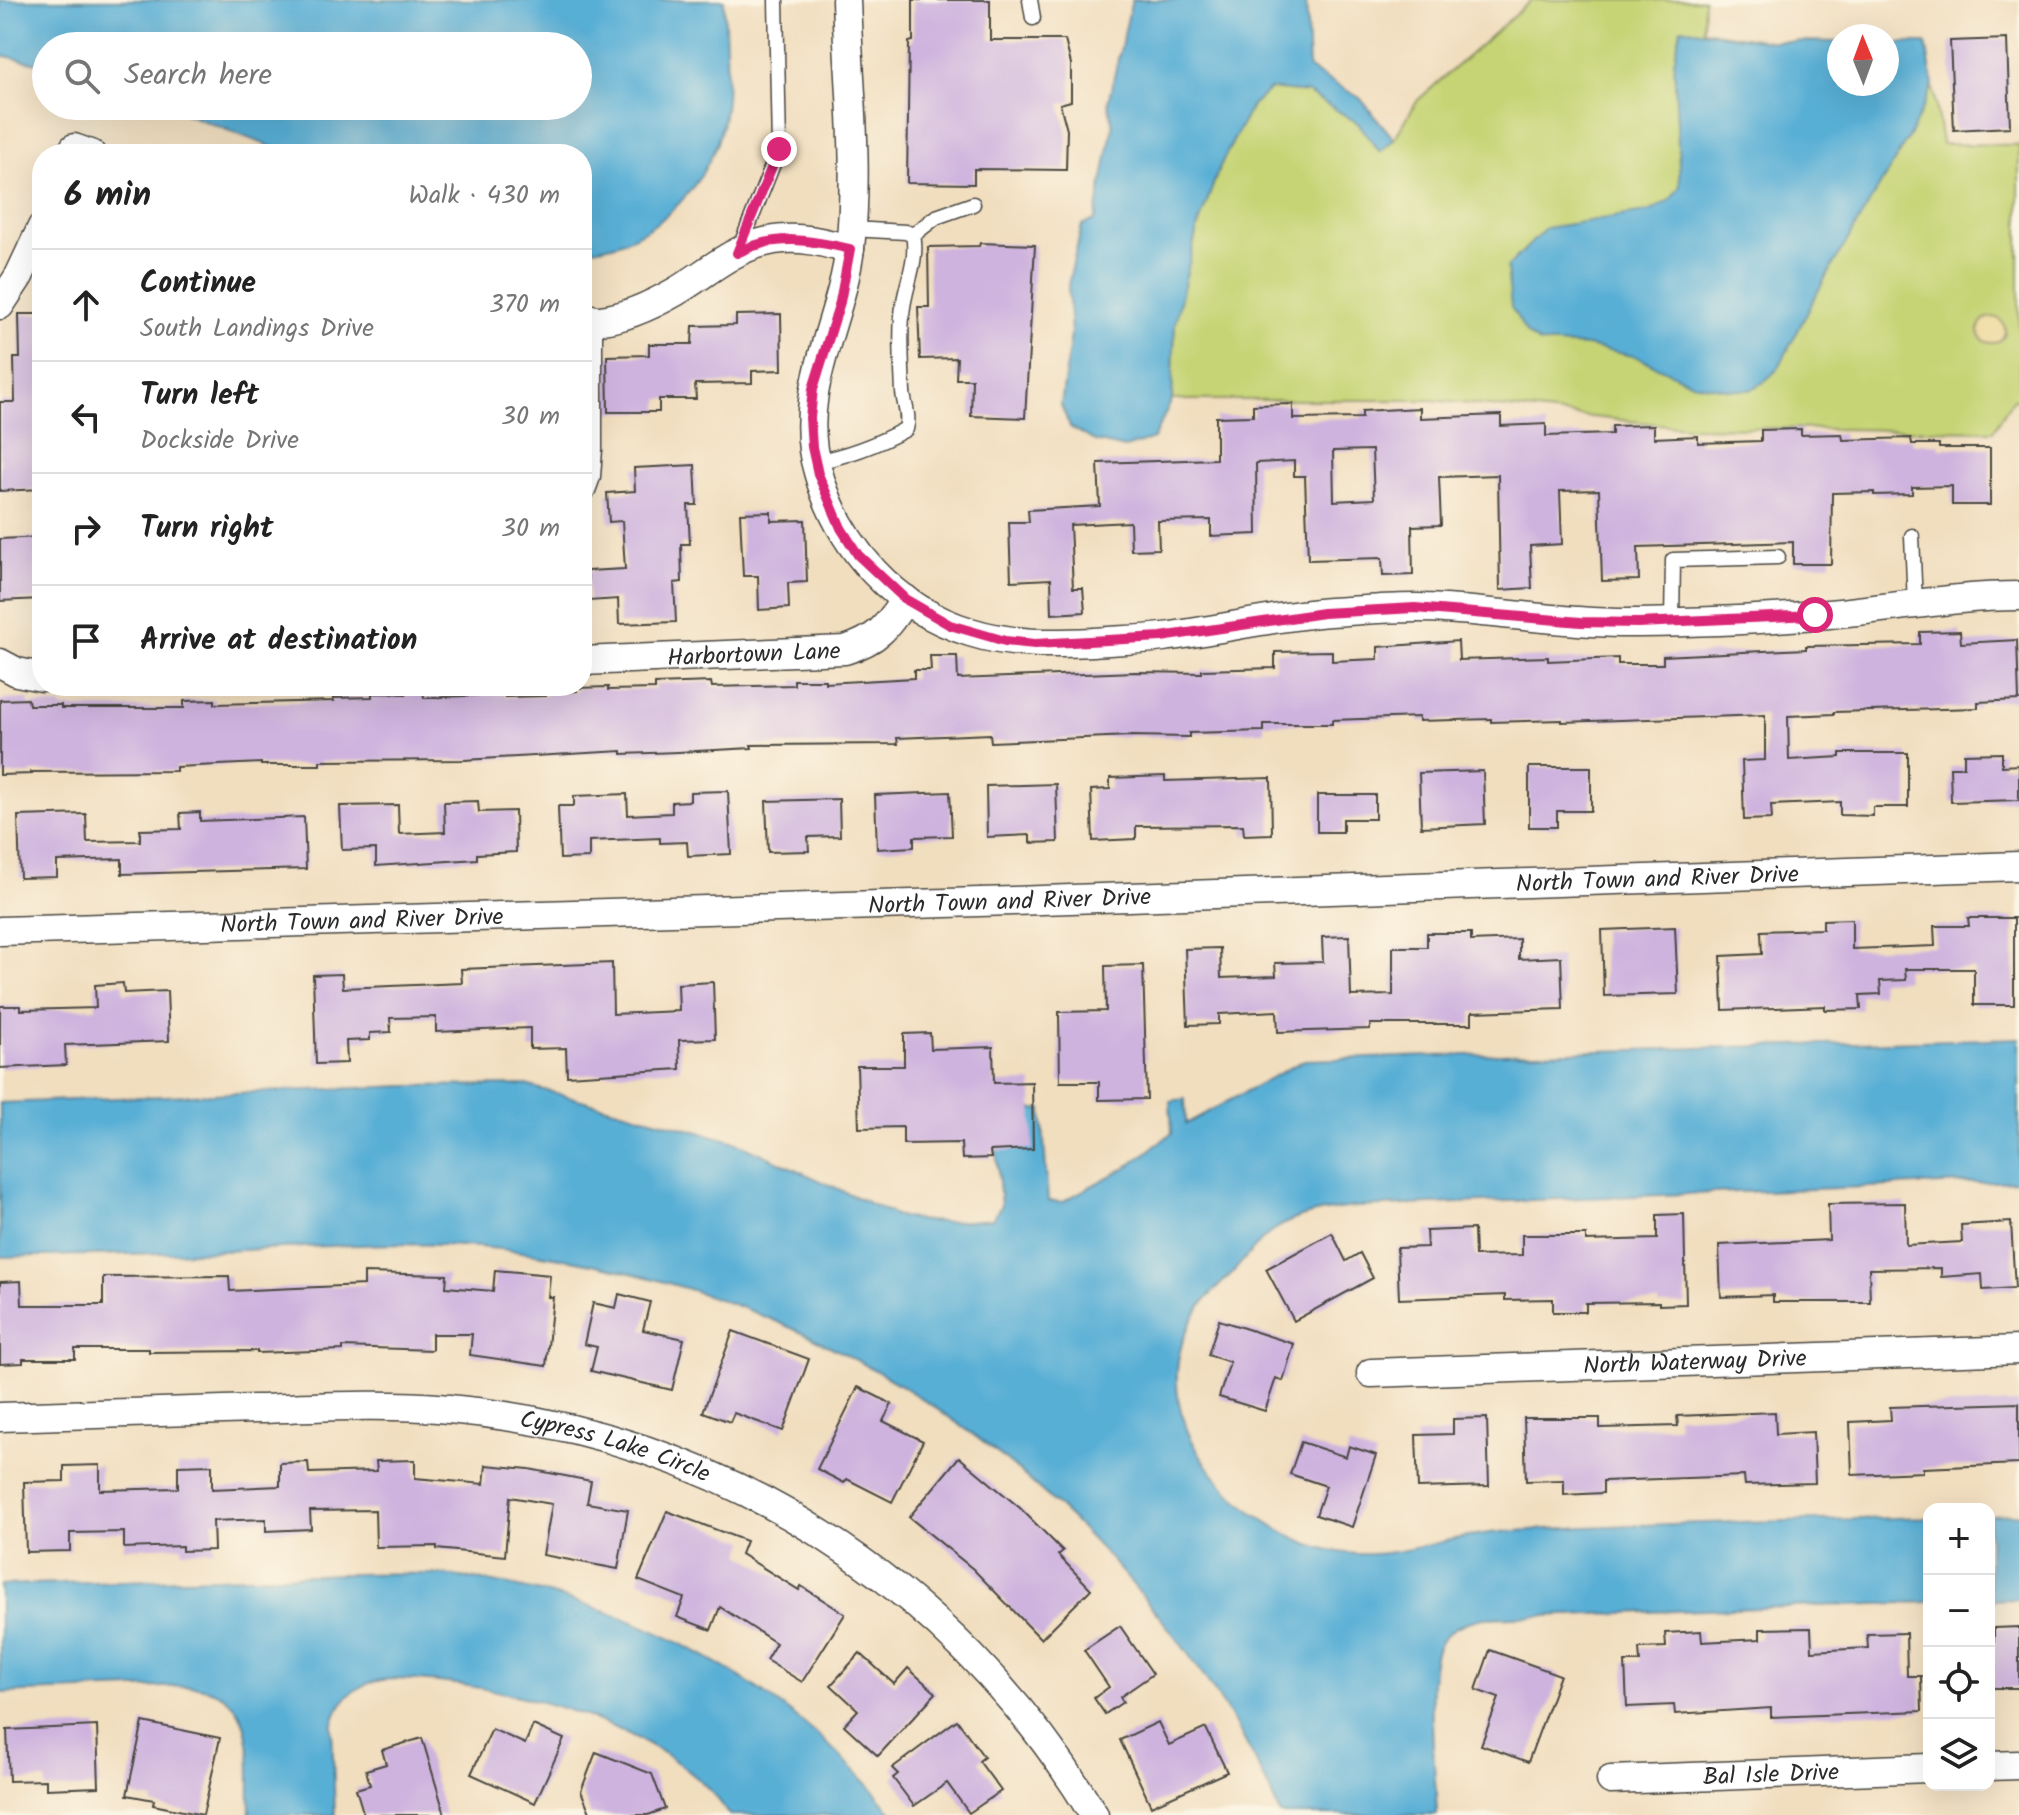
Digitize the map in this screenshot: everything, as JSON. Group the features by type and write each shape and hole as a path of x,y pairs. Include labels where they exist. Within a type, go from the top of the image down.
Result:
{"street":[{"path":"846,0 853,195 840,302 813,389 810,418 815,462 841,528 858,555 905,599 950,625 1005,641 1035,644 1161,637 1323,613 1415,608 1581,622 1672,622 1815,615 2019,596"},
{"path":"592,319 625,314 674,292 711,266 737,253 782,239 850,239"},
{"path":"0,305 32,248"},
{"name":"Harbortown Lane","path":"592,661 845,650 868,643 889,624 905,599"},
{"path":"0,663 17,672 32,675"},
{"name":"North Town and River Drive","path":"0,931 1044,900 2019,866"},
{"name":"North Waterway Drive","path":"1371,1373 2019,1350"},
{"name":"Cypress Lake Circle","path":"0,1417 356,1406 449,1409 574,1429 677,1460 740,1487 832,1541 889,1581 936,1620 1022,1711 1094,1815"},
{"path":"1995,1766 2019,1765"},
{"name":"Bal Isle Drive","path":"1611,1780 1923,1768"}],"lane":[{"path":"737,253 779,149 776,0"},
{"path":"1030,0 1033,18"},
{"path":"913,235 936,217 973,204"},
{"path":"850,239 906,232 913,235"},
{"path":"815,462 840,457 906,429 908,412 903,397 901,318 906,284 914,259 913,235"},
{"path":"1912,536 1915,604"},
{"path":"1672,622 1673,560 1778,557"}],"green space":[{"path":"1532,0 1704,0 1703,30 1768,41 1827,42 1827,96 1899,96 1899,43 1926,43 1942,144 2019,145 2019,399 2013,399 1993,431 1686,427 1432,400 1172,400 1175,323 1197,229 1220,166 1252,105 1270,89 1308,93 1358,123 1380,152 1394,139 1418,100"}],"sand":[{"path":"1992,317 2001,321 2005,330 2001,339 1992,343 1983,339 1979,330 1983,321"}],"water":[{"path":"0,0 724,0 726,99 723,122 707,165 680,202 645,231 624,241 592,249 592,144 264,144 201,120 592,120 592,32 32,32 32,62 0,55"},
{"path":"1132,0 1306,0 1309,69 1360,98 1394,139 1380,152 1358,123 1308,93 1270,89 1252,105 1220,166 1197,229 1175,323 1172,400 1153,439 1125,448 1095,441 1070,427 1061,405 1071,334 1068,285 1082,225 1095,220 1113,126 1108,102"},
{"path":"1681,28 1768,41 1827,42 1827,96 1899,96 1899,43 1926,43 1933,85 1913,129 1822,284 1778,369 1750,390 1692,383 1637,357 1587,346 1539,343 1527,334 1511,307 1507,267 1546,228 1651,211 1671,199 1680,186 1674,61"},
{"path":"2019,1038 2019,1181 1356,1207 1311,1214 1280,1227 1256,1246 1197,1312 1180,1352 1178,1392 1188,1430 1208,1466 1236,1498 1270,1524 1307,1543 1346,1553 1366,1554 1500,1532 1923,1517 1923,1602 1484,1618 1470,1622 1446,1635 1434,1660 1432,1702 1437,1815 1280,1815 1244,1738 1214,1690 1163,1621 1099,1547 1030,1480 956,1422 876,1371 793,1329 705,1294 612,1268 481,1247 345,1245 0,1257 0,1103 405,1086 526,1085 736,1142 895,1215 955,1222 992,1219 1001,1206 993,1110 1042,1109 1048,1201 1062,1202 1132,1164 1172,1133 1170,1101 1185,1099 1186,1124 1304,1060"},
{"path":"2019,1514 2019,1599 1995,1600 1995,1515"},
{"path":"343,1574 438,1575 516,1586 579,1603 639,1625 697,1652 752,1685 803,1723 851,1767 894,1815 729,1815 703,1783 667,1756 625,1732 578,1713 529,1698 480,1688 392,1679 361,1687 340,1706 332,1727 335,1815 250,1815 246,1732 240,1715 229,1700 212,1691 189,1686 0,1693 0,1585"}],"building":[{"path":"913,0 990,0 990,40 1065,40 1071,64 1071,101 1060,104 1067,130 1066,170 974,169 974,184 907,183 909,42 913,41"},
{"path":"2007,39 2010,127 1954,130 1950,41"},
{"path":"980,243 1035,245 1025,418 971,416 972,379 956,379 957,358 920,359 918,307 929,307 928,247 979,246"},
{"path":"19,314 32,314 32,489 0,491 0,402 15,402 14,358 20,358"},
{"path":"781,314 782,370 752,371 752,383 695,384 696,399 659,399 659,412 608,412 607,356 649,355 649,344 692,344 693,326 736,325 736,315"},
{"path":"1293,404 1293,419 1362,418 1362,411 1420,408 1420,418 1501,415 1501,426 1546,424 1546,436 1612,434 1612,426 1654,425 1654,438 1698,436 1698,443 1761,441 1761,430 1801,429 1801,435 1842,434 1843,440 1911,438 1912,444 1939,444 1939,448 1990,448 1990,505 1952,505 1952,486 1912,487 1912,494 1832,493 1831,564 1793,564 1793,542 1638,547 1639,580 1602,581 1599,490 1560,491 1562,544 1530,546 1532,588 1500,590 1498,475 1439,477 1441,525 1412,526 1413,575 1383,576 1382,558 1308,560 1305,476 1294,476 1294,461 1256,463 1257,534 1211,536 1211,520 1158,521 1159,549 1131,550 1130,522 1070,525 1073,588 1083,588 1085,612 1052,614 1051,579 1011,581 1009,522 1029,522 1028,510 1100,506 1098,463 1216,459 1216,417 1253,416 1253,405","holes":["1372,450 1374,499 1334,501 1333,451"]},
{"path":"695,465 697,505 688,505 690,544 681,544 682,582 674,583 676,622 619,624 618,599 592,601 592,571 625,569 622,521 609,522 607,493 635,491 634,468"},
{"path":"771,512 771,521 805,520 807,582 788,583 789,608 759,610 758,576 743,576 740,513"},
{"path":"32,537 32,599 0,601 0,539"},
{"path":"1960,631 1961,643 2017,640 2019,700 1978,702 1978,708 1788,716 1789,760 1840,757 1840,753 1908,753 1908,807 1873,807 1873,816 1840,815 1840,802 1771,805 1772,819 1744,820 1742,761 1765,760 1765,715 1562,722 1491,722 1491,719 1419,721 1419,717 1332,720 1332,724 1264,724 1264,731 1189,733 1189,737 1131,736 991,742 990,734 897,738 898,744 751,745 752,748 678,752 622,754 622,751 464,760 320,761 320,765 261,763 176,767 176,771 0,775 0,700 28,699 29,705 61,705 61,708 184,708 184,701 215,700 215,704 334,701 333,698 372,696 592,696 592,688 655,689 655,684 711,682 712,687 794,685 794,680 825,680 825,683 914,678 914,670 931,670 930,656 957,656 958,679 1135,672 1202,673 1202,670 1275,668 1275,652 1332,651 1332,661 1378,659 1378,647 1458,641 1459,660 1618,658 1618,664 1663,664 1663,656 1806,649 1806,646 1920,644 1920,632"},
{"path":"2002,753 2002,766 2019,765 2019,800 1951,802 1950,767 1964,767 1964,754"},
{"path":"1529,767 1591,767 1591,811 1557,811 1557,827 1529,827"},
{"path":"1483,771 1485,824 1421,827 1419,773"},
{"path":"1165,776 1165,781 1271,778 1272,834 1244,835 1243,825 1136,826 1136,839 1093,841 1091,790 1110,789 1110,778"},
{"path":"1056,784 1058,842 1030,843 1030,835 987,837 986,786"},
{"path":"728,791 731,854 688,856 687,842 660,843 660,838 589,841 589,858 560,859 558,806 574,806 574,796 627,794 628,815 672,813 672,802 690,801 690,792"},
{"path":"950,792 952,836 914,837 914,847 877,849 875,795"},
{"path":"1317,795 1375,795 1375,819 1343,819 1343,832 1317,832"},
{"path":"839,799 840,836 808,837 809,851 768,852 766,801"},
{"path":"478,801 479,812 515,811 516,852 477,854 477,859 376,866 376,849 342,850 340,806 398,805 399,834 445,832 444,802"},
{"path":"200,812 200,821 304,817 306,869 122,874 122,859 57,861 57,877 20,878 18,816 86,814 87,842 140,841 140,830 181,829 180,813"},
{"path":"1968,918 2014,918 2014,1005 1974,1005 1974,969 1905,969 1906,980 1880,981 1881,994 1860,995 1861,1009 1825,1010 1825,1006 1723,1010 1721,956 1762,954 1761,931 1823,929 1823,920 1852,919 1852,949 1935,946 1934,926 1969,926"},
{"path":"1675,927 1678,994 1604,996 1602,930"},
{"path":"1427,933 1471,933 1471,941 1519,939 1519,959 1561,957 1563,1009 1472,1012 1472,1024 1370,1024 1370,1029 1278,1032 1277,1011 1219,1014 1219,1024 1188,1025 1185,949 1220,948 1221,978 1276,976 1275,963 1323,962 1322,937 1349,936 1351,996 1393,995 1393,947 1427,947"},
{"path":"612,963 613,1014 679,1011 678,984 713,982 715,1039 679,1040 680,1069 567,1076 566,1048 530,1049 530,1028 436,1032 436,1017 390,1018 391,1032 370,1033 370,1040 346,1041 347,1063 316,1064 313,975 342,974 343,988 462,983 461,969"},
{"path":"1143,965 1147,1099 1099,1100 1099,1082 1060,1082 1059,1012 1106,1011 1105,966"},
{"path":"123,983 124,993 167,991 169,1041 65,1045 66,1065 0,1068 0,1006 21,1006 21,1010 96,1008 95,985"},
{"path":"930,1033 931,1049 993,1047 994,1083 1032,1082 1033,1149 990,1151 991,1158 962,1159 961,1143 903,1144 903,1127 859,1128 857,1066 904,1066 904,1034"},
{"path":"1905,1203 1906,1245 1962,1242 1961,1225 2011,1222 2015,1288 1983,1290 1982,1274 1941,1277 1941,1268 1869,1269 1870,1302 1773,1302 1773,1295 1721,1297 1719,1245 1829,1240 1828,1204"},
{"path":"1684,1214 1686,1304 1586,1303 1586,1312 1553,1312 1553,1299 1505,1300 1505,1295 1399,1299 1397,1248 1427,1247 1426,1231 1474,1229 1475,1256 1522,1255 1522,1235 1586,1235 1586,1241 1657,1239 1657,1215"},
{"path":"1332,1233 1346,1261 1360,1253 1373,1278 1294,1321 1266,1269"},
{"path":"495,1270 550,1275 548,1297 553,1297 546,1366 470,1355 472,1334 432,1334 432,1350 343,1347 343,1350 257,1353 75,1349 75,1359 23,1359 23,1363 0,1364 0,1282 21,1281 22,1305 103,1305 103,1277 229,1276 230,1291 364,1285 364,1273 447,1275 446,1287 493,1291"},
{"path":"619,1294 650,1302 643,1330 684,1339 672,1390 591,1371 597,1347 584,1344 593,1303 616,1308"},
{"path":"1219,1320 1294,1344 1283,1381 1276,1378 1265,1411 1219,1397 1230,1362 1208,1355"},
{"path":"733,1331 809,1359 783,1431 734,1413 730,1422 703,1412"},
{"path":"858,1387 892,1404 883,1421 923,1441 892,1502 847,1479 844,1483 817,1469"},
{"path":"2019,1403 2019,1464 1852,1475 1850,1422 1891,1420 1890,1407"},
{"path":"1775,1412 1776,1434 1813,1432 1815,1483 1745,1485 1744,1476 1603,1481 1603,1493 1564,1495 1564,1480 1526,1481 1524,1418 1600,1418 1600,1428 1678,1426 1677,1416"},
{"path":"1487,1418 1489,1486 1418,1488 1416,1435 1453,1434 1453,1419"},
{"path":"1301,1442 1346,1457 1349,1446 1376,1455 1352,1527 1316,1515 1326,1486 1290,1474"},
{"path":"959,1457 1020,1508 1063,1551 1058,1555 1091,1589 1041,1639 973,1569 909,1517"},
{"path":"415,1460 415,1478 484,1484 486,1465 529,1469 591,1481 587,1503 628,1510 618,1569 543,1555 552,1504 510,1497 505,1556 437,1549 437,1546 376,1547 375,1510 310,1511 311,1529 266,1531 266,1519 213,1521 214,1550 182,1551 182,1546 124,1548 124,1532 70,1533 70,1551 26,1552 24,1482 64,1481 64,1466 100,1465 100,1490 178,1488 178,1466 212,1465 212,1489 280,1486 280,1463 308,1462 309,1473 377,1471 376,1461"},
{"path":"667,1511 746,1541 741,1554 845,1614 802,1682 766,1660 776,1643 720,1607 711,1630 677,1617 684,1598 638,1580"},
{"path":"1120,1626 1153,1674 1120,1697 1123,1702 1105,1714 1094,1698 1109,1687 1084,1650"},
{"path":"2019,1627 2019,1688 1995,1688 1995,1628"},
{"path":"1811,1628 1812,1651 1868,1648 1867,1634 1906,1633 1907,1676 1921,1676 1922,1711 1771,1717 1771,1708 1675,1714 1674,1705 1627,1707 1625,1662 1640,1662 1639,1648 1666,1647 1665,1633 1701,1631 1702,1642 1760,1639 1760,1629"},
{"path":"1490,1650 1560,1675 1528,1762 1481,1745 1499,1698 1476,1690"},
{"path":"860,1653 894,1684 908,1668 936,1693 878,1756 844,1725 858,1710 831,1685"},
{"path":"957,1720 984,1757 979,1761 1001,1791 969,1813 947,1783 914,1806 893,1778 898,1774 892,1768"},
{"path":"143,1722 220,1738 203,1815 153,1805 154,1800 127,1795"},
{"path":"1158,1722 1169,1745 1206,1728 1227,1772 1151,1806 1120,1740"},
{"path":"533,1725 564,1739 535,1803 471,1774 492,1729 525,1744"},
{"path":"97,1726 99,1787 46,1789 46,1780 9,1781 7,1730"},
{"path":"422,1738 445,1815 364,1815 356,1789 370,1785 366,1770 386,1764 382,1750"},
{"path":"596,1752 652,1774 665,1809 648,1815 591,1815 581,1791"}],"route":[{"path":"779,149 737,253 782,239 810,240 850,249 840,302 813,389 810,418 818,474 841,528 858,555 905,599 950,625 1005,641 1035,644 1161,637 1261,620 1415,608 1581,622 1638,623 1815,615"}]}
